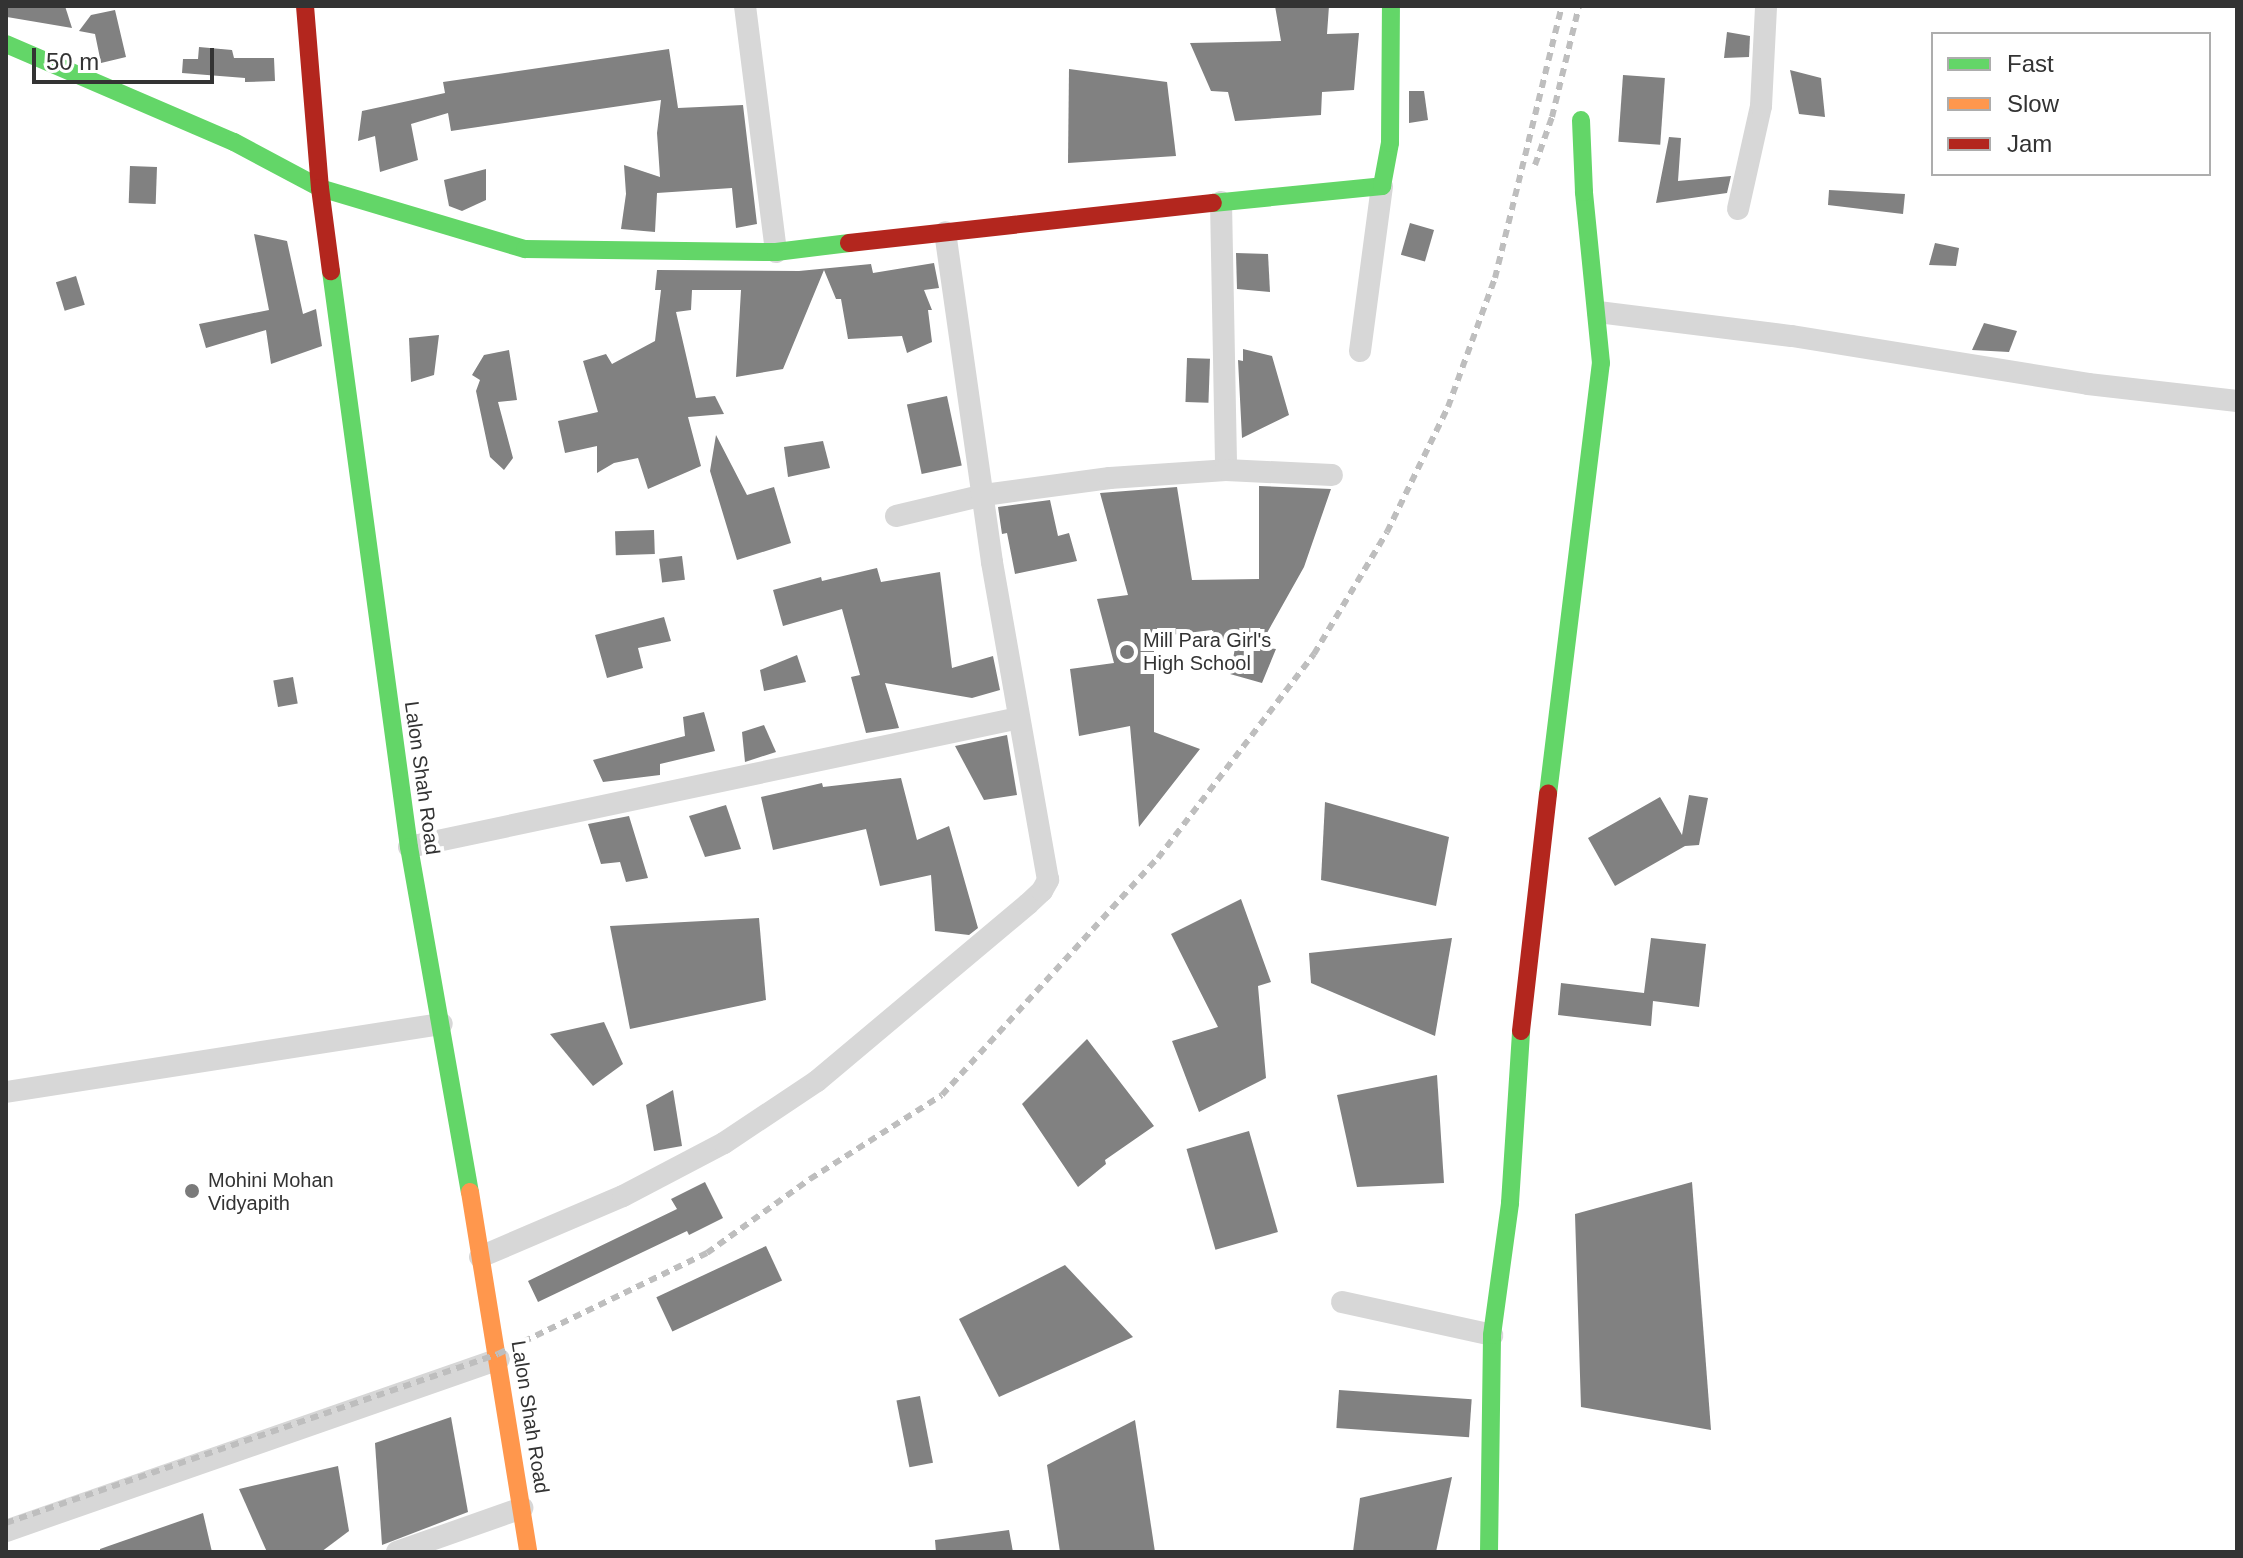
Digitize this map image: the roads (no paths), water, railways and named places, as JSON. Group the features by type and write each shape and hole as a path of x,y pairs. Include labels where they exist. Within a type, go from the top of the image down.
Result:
{"street":[{"name":"Lalon Shah Road","path":"305,6 320,188 409,847 499,1359 528,1552"},
{"path":"745,6 776,252"},
{"path":"1360,351 1390,143 1391,6"},
{"path":"1738,209 1761,106 1766,6"},
{"path":"6,44 234,142 320,188 525,249 776,252 986,225 1382,186"},
{"path":"1489,1552 1492,1335 1510,1203 1524,989 1601,363 1584,192 1581,120"},
{"path":"1221,202 1226,470"},
{"path":"480,1257 623,1196 724,1143 817,1081 1042,891 1048,880 1019,718 945,232"},
{"path":"1598,312 1792,336 2088,384 2237,401"},
{"path":"896,516 984,495 1110,478 1226,470 1332,475"},
{"path":"409,847 1019,718"},
{"path":"6,1092 442,1024"},
{"path":"1342,1302 1492,1335"},
{"path":"6,1531 499,1359"},
{"path":"397,1552 522,1508"}],"railway":[{"path":"6,1523 498,1354 707,1253 810,1179 942,1095 1158,858 1314,654 1387,532 1448,407 1495,278 1562,6"},
{"path":"1535,165 1552,117 1579,6"}],"place":[{"name":"Mill Para Girl's High School","path":"1127,652"},
{"name":"Mohini Mohan Vidyapith","path":"192,1191"}]}
